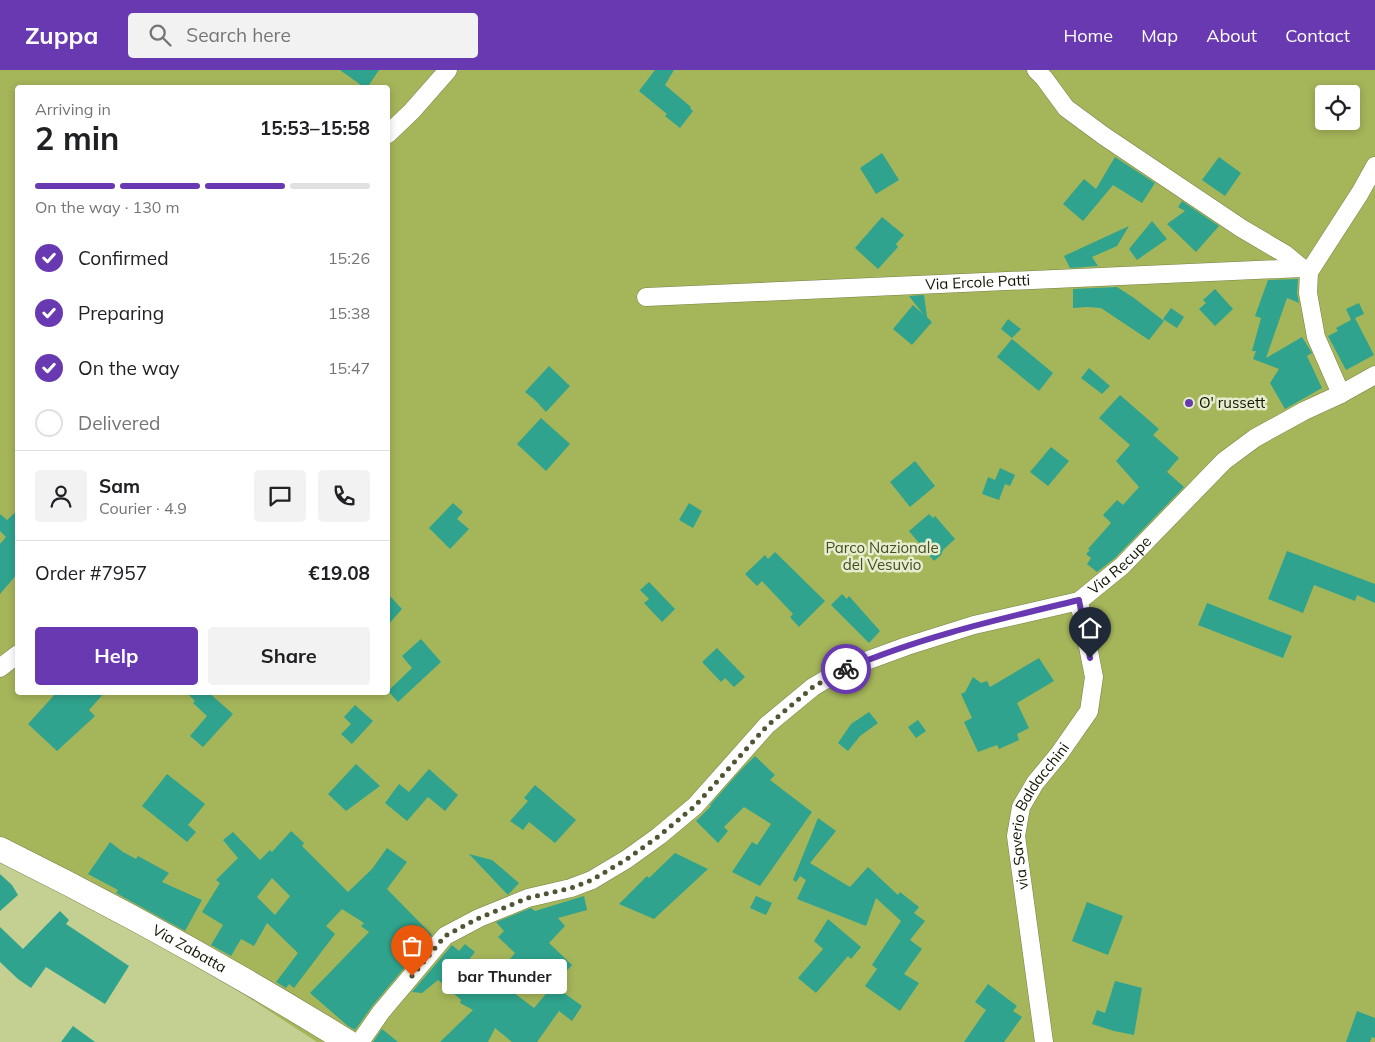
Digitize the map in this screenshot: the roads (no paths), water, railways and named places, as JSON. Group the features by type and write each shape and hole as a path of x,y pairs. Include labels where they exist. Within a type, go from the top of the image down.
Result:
{"street":[{"path":"390,132 448,70"},
{"path":"1036,70 1066,108 1104,136 1241,228 1285,254 1306,270"},
{"path":"1340,394 1316,337 1306,270 1360,193 1375,166"},
{"name":"Via Ercole Patti","path":"646,297 1306,270"},
{"name":"Via Recupe","path":"360,1042 381,1012 445,936 479,918 528,898 571,888 592,880 627,859 659,836 695,806 767,726 813,687 835,674 907,646 974,625 1079,600 1122,566 1224,461 1255,438 1374,376"},
{"name":"via Saverio Baldacchini","path":"1044,1042 1016,836 1021,807 1035,783 1059,754 1089,711 1094,677 1079,600"},
{"path":"0,668 15,656"},
{"name":"Via Zabatta","path":"0,849 168,936 348,1042"}],"place":[{"name":"O' russett","path":"1189,403"},
{"name":"bar Thunder","path":"412,976"}],"park label":[{"name":"Parco Nazionale del Vesuvio","path":"882,556"}]}
